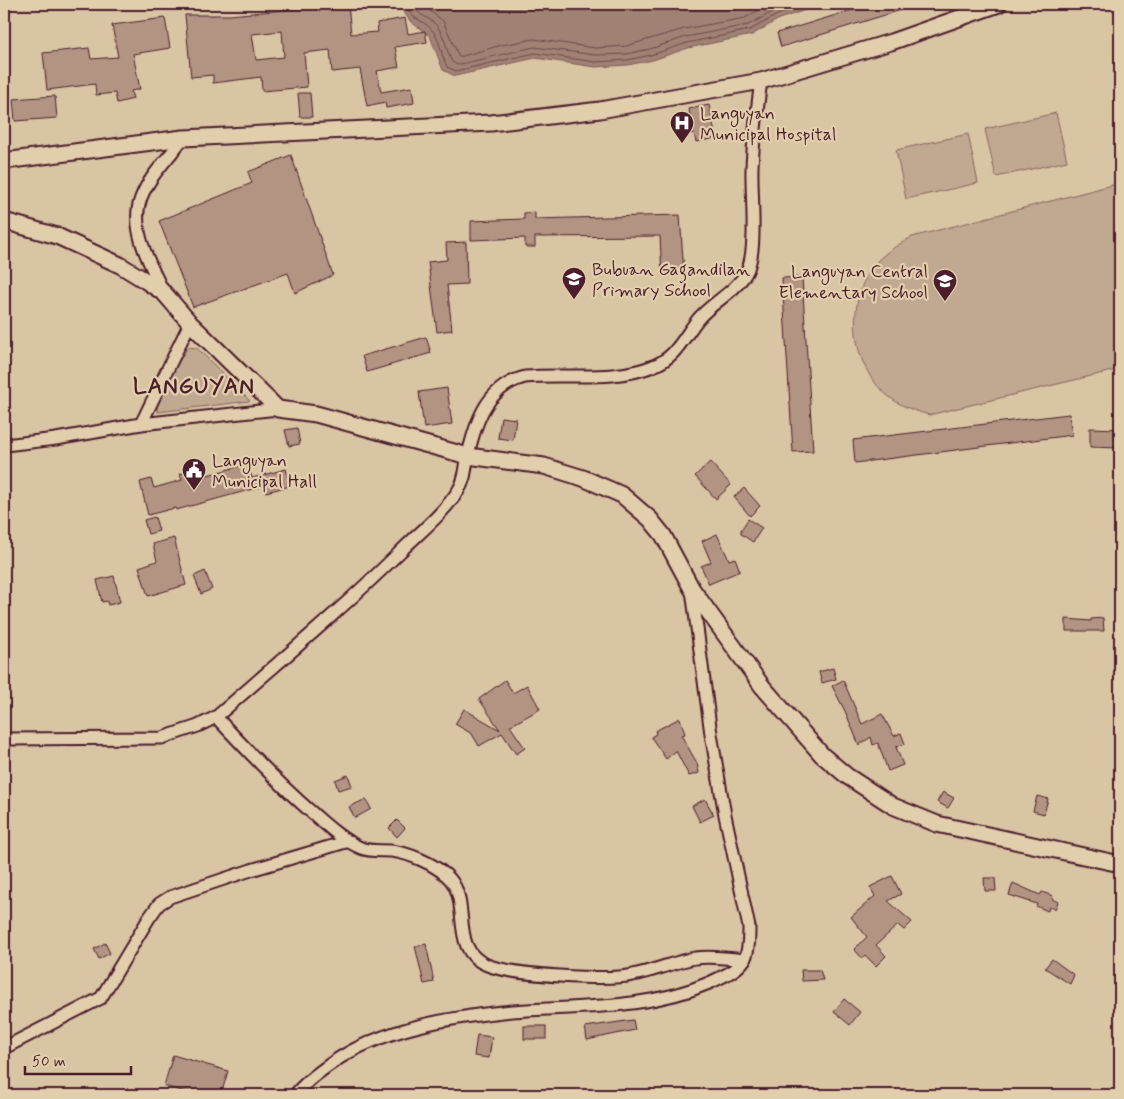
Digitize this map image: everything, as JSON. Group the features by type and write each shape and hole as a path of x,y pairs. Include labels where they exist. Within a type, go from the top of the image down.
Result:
{"street":[{"path":"4,160 183,138 510,121 600,110 761,81 891,42 999,4"},
{"path":"4,739 162,738 198,726 216,717 355,596 424,528 458,490 464,480 468,456 480,415 488,402 510,381 540,376 603,374 653,367 676,352 706,311 729,292 743,277 748,265 752,237 752,170 761,81"},
{"path":"164,293 143,244 139,231 138,215 141,199 149,184 183,138"},
{"path":"4,221 57,236 120,265 164,293 190,323 278,408"},
{"path":"141,424 190,323"},
{"path":"5,445 56,439 141,424 278,408 316,414 468,456 544,466 583,478 622,495 650,519 663,535 692,589 762,686 822,755 847,776 893,806 937,824 1120,864"},
{"path":"295,1095 322,1070 346,1053 409,1029 463,1017 513,1011 567,1010 656,998 699,987 733,972 744,960 749,941 749,927 712,743 692,589"},
{"path":"216,717 274,780 323,822 349,841 363,849 407,854 434,866 446,875 455,886 459,896 466,945 473,956 487,965 518,971 615,978 695,958 744,960"},
{"path":"4,1048 101,998 149,918 159,904 170,897 251,870 349,841"}],"shaded area":[{"path":"1056,113 1067,161 996,177 985,129"},
{"path":"968,134 978,183 906,199 896,150"},
{"path":"1120,183 1120,369 929,415 900,404 884,393 872,379 863,363 858,345 855,327 856,308 868,273 877,261 888,252 912,237"},
{"path":"188,347 197,348 250,401 158,412 156,400"}],"water":[{"path":"404,4 823,4 779,19 752,35 688,48 653,60 628,65 595,67 535,58 455,76 443,70 430,36 411,22 402,10"}],"building":[{"path":"348,4 351,34 378,32 377,23 405,18 408,34 425,31 427,42 395,47 399,67 377,71 381,92 412,87 414,103 386,108 385,102 367,106 360,69 332,72 330,50 304,53 307,87 262,91 261,77 213,83 213,75 191,77 185,15 230,15","holes":["282,31 284,57 256,60 252,34"]},
{"path":"872,4 910,4 911,7 781,47 777,33"},
{"path":"165,18 170,48 133,54 140,89 131,91 133,99 117,103 115,93 96,95 95,84 47,90 43,53 89,48 91,59 118,57 112,25"},
{"path":"298,93 310,93 312,117 300,117"},
{"path":"55,96 57,118 15,121 13,99"},
{"path":"709,105 716,138 696,142 694,133 689,134 686,117 690,116 689,109"},
{"path":"291,155 333,275 295,293 288,273 193,307 159,221 252,183 248,172"},
{"path":"535,212 535,219 680,215 684,275 662,276 660,236 535,237 535,247 525,247 525,238 471,240 471,221 524,219 524,213"},
{"path":"466,242 467,284 447,285 452,330 437,332 428,262 447,260 446,243"},
{"path":"802,277 813,451 793,452 782,278"},
{"path":"426,337 431,353 367,372 362,356"},
{"path":"447,388 452,424 424,428 419,392"},
{"path":"1069,414 1072,435 855,463 853,440"},
{"path":"501,417 516,419 513,440 498,438"},
{"path":"297,428 300,444 289,446 285,430"},
{"path":"1090,428 1120,429 1120,448 1090,447"},
{"path":"710,462 731,485 716,499 695,476"},
{"path":"248,464 252,478 286,469 290,486 266,492 264,486 176,510 175,508 148,515 140,482 151,479 154,488 182,480 180,474 198,469 200,477"},
{"path":"744,488 760,506 750,516 734,497"},
{"path":"155,517 159,531 148,534 144,520"},
{"path":"748,519 762,528 753,542 741,534 741,530"},
{"path":"717,534 729,560 735,558 740,571 709,584 701,566 711,562 702,541"},
{"path":"174,538 186,585 148,596 139,567 157,561 153,544"},
{"path":"205,571 212,589 201,594 194,576"},
{"path":"114,576 120,602 108,605 107,601 102,602 97,580"},
{"path":"1103,618 1104,631 1066,631 1066,619 1091,621 1091,619"},
{"path":"833,668 836,679 822,683 819,672"},
{"path":"505,680 513,693 527,685 540,709 510,726 525,748 516,754 502,733 479,746 472,734 455,724 464,709 500,730 479,699"},
{"path":"843,680 862,724 882,714 894,736 901,733 905,744 896,747 903,765 888,771 878,743 873,745 871,737 859,745 832,686"},
{"path":"680,718 685,734 681,735 697,763 699,773 689,776 676,751 666,759 651,737 656,734 655,731"},
{"path":"348,775 352,786 338,790 335,780"},
{"path":"943,792 954,798 948,808 937,802"},
{"path":"1037,796 1048,799 1044,814 1033,811"},
{"path":"366,799 371,809 355,818 349,807"},
{"path":"705,799 714,815 700,822 692,806"},
{"path":"397,820 405,828 397,837 389,828"},
{"path":"892,876 901,894 888,901 912,922 904,930 898,925 876,945 886,956 876,966 865,955 862,958 854,949 867,937 851,917 875,896 870,887"},
{"path":"984,878 995,878 996,891 985,891"},
{"path":"1013,883 1040,895 1042,892 1053,896 1052,899 1058,902 1055,909 1049,907 1048,911 1036,906 1037,904 1009,895"},
{"path":"105,943 110,953 99,959 94,949"},
{"path":"426,944 434,982 424,984 415,946"},
{"path":"1052,959 1074,975 1070,984 1045,968"},
{"path":"801,970 820,970 823,980 802,981"},
{"path":"844,999 860,1012 850,1025 834,1012"},
{"path":"633,1020 635,1030 587,1040 585,1027"},
{"path":"524,1026 546,1026 546,1039 524,1039"},
{"path":"477,1035 492,1037 489,1058 474,1056"},
{"path":"173,1055 228,1071 221,1095 196,1095 164,1086"}],"place":[{"name":"Languyan Municipal Hospital","path":"682,144"},
{"name":"Bubuan Gagandilan Primary School","path":"574,300"},
{"name":"Languyan Central Elementary School","path":"945,302"},
{"name":"Languyan Municipal Hall","path":"194,491"}],"district":[{"name":"LANGUYAN","path":"194,385"}]}
